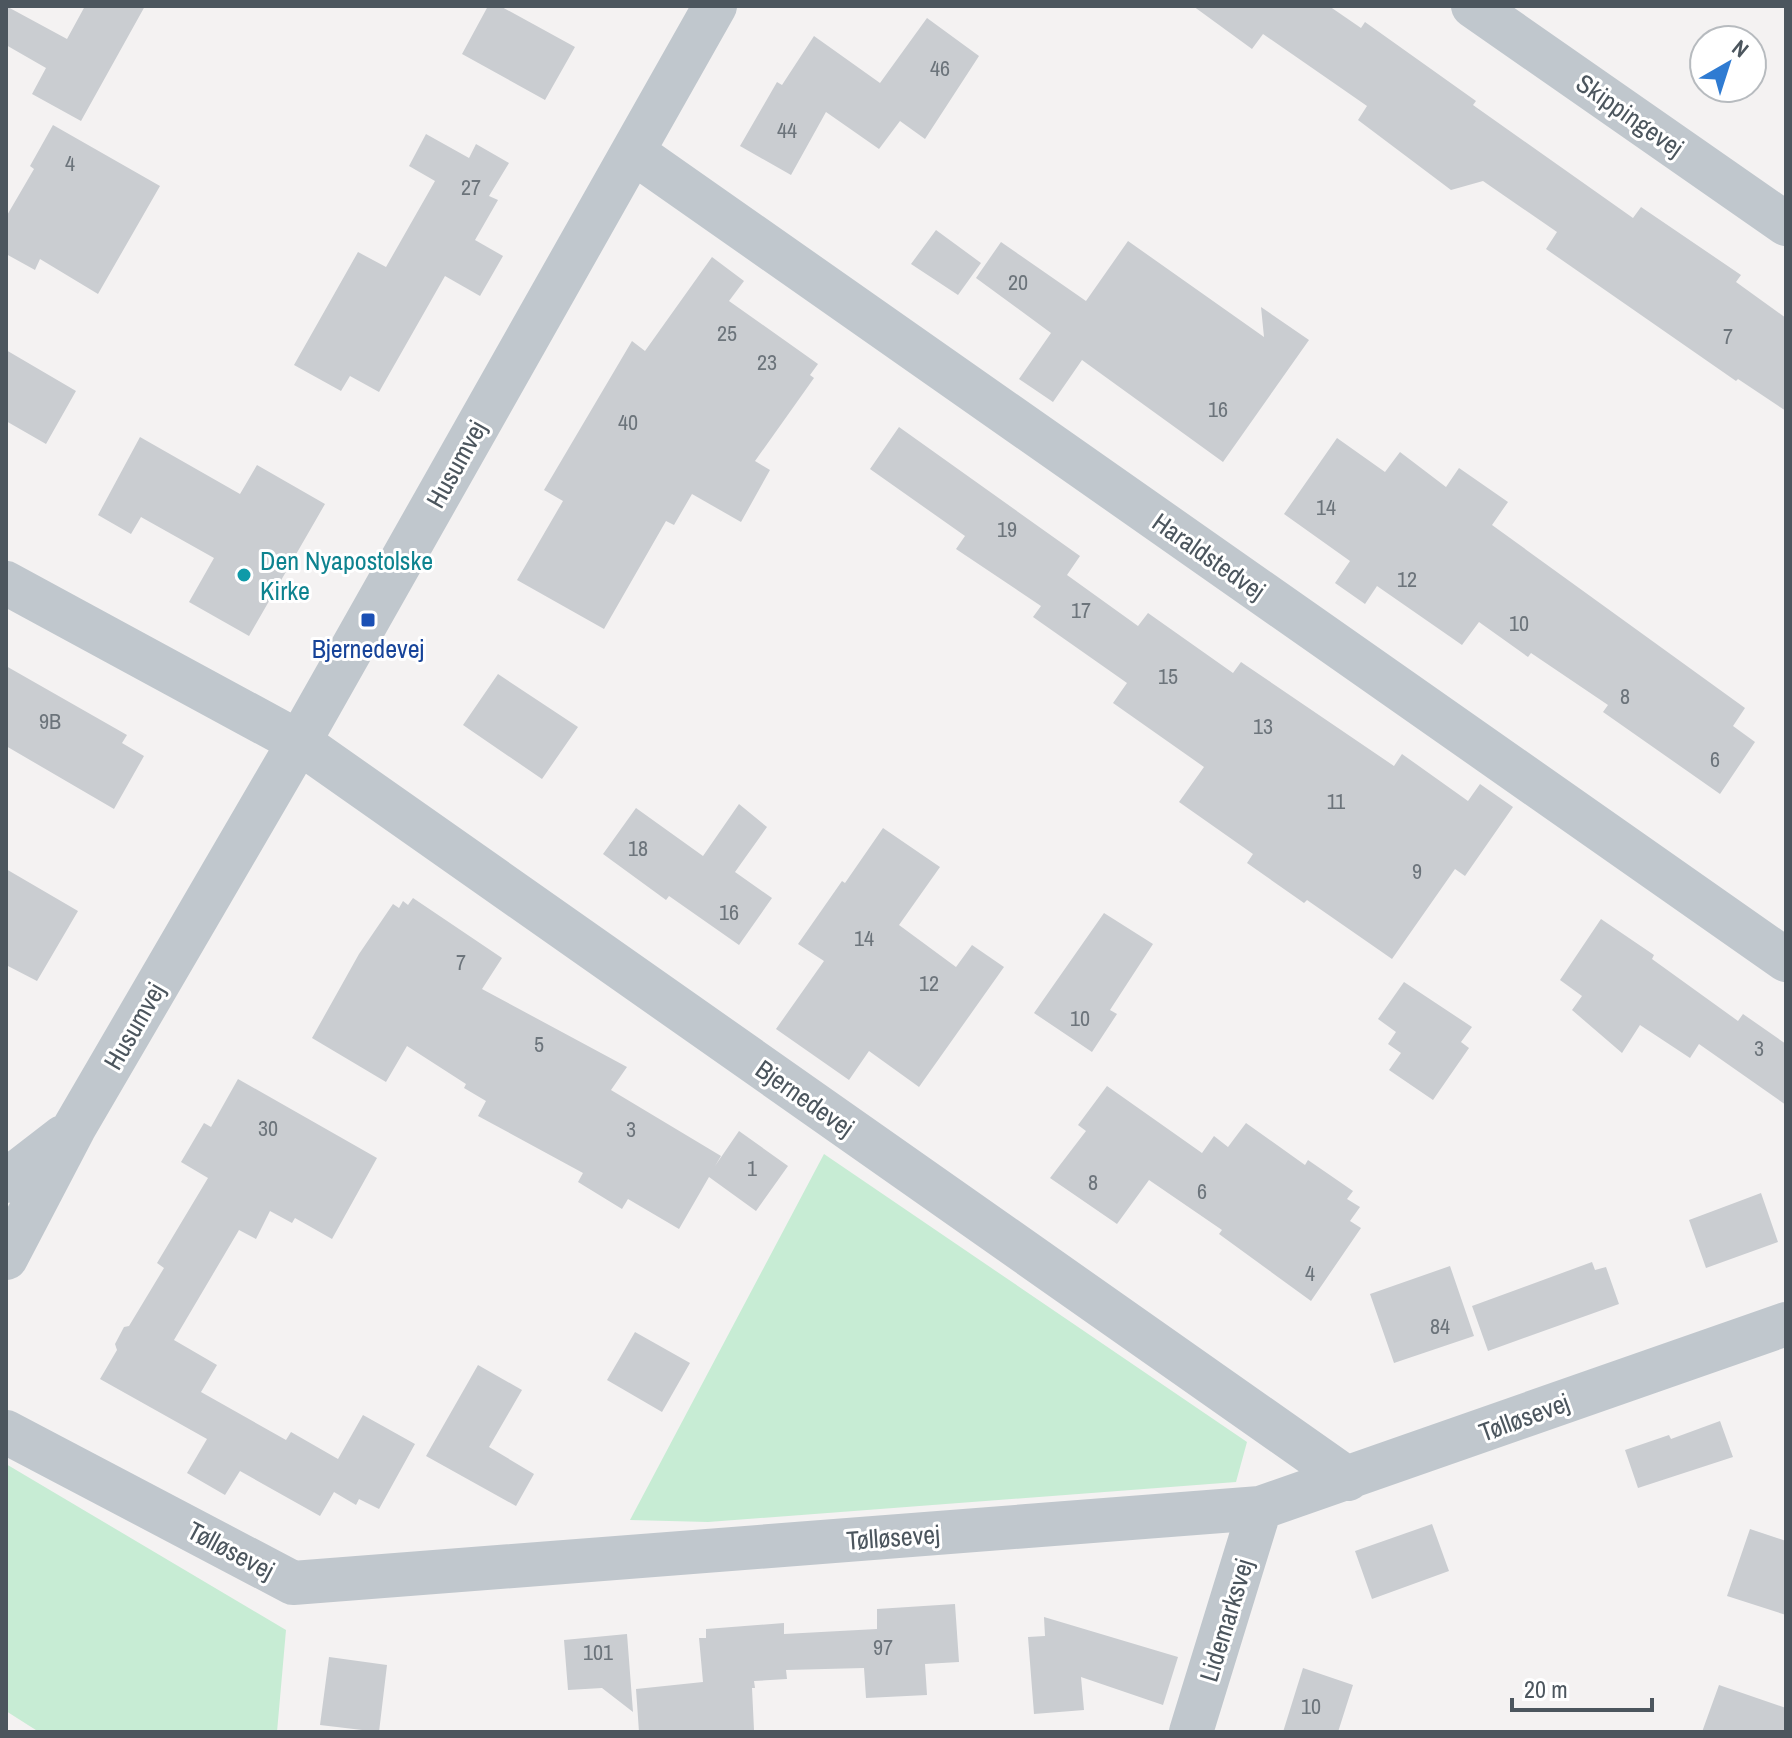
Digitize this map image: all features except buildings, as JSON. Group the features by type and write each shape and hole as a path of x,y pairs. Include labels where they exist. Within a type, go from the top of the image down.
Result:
{"street":[{"name":"Husumvej","path":"6,1258 74,1128 299,742 715,6"},
{"name":"Skippingevej","path":"1473,6 1786,224"},
{"name":"Haraldstedvej","path":"633,152 1786,960"},
{"name":"Bjernedevej","path":"6,583 299,742 1348,1479"},
{"name":"Husumvej","path":"6,1181 74,1128"},
{"name":"Tølløsevej","path":"6,1432 293,1583 1260,1508 1786,1324"},
{"name":"Lidemarksvej","path":"1191,1732 1260,1508"}],"green space":[{"path":"824,1154 1247,1442 1236,1482 708,1522 630,1520"},
{"path":"6,1464 286,1630 277,1732 39,1732 6,1711"}],"place":[{"name":"Den Nyapostolske Kirke","path":"244,575"},
{"name":"Bjernedevej","path":"368,620"}]}
